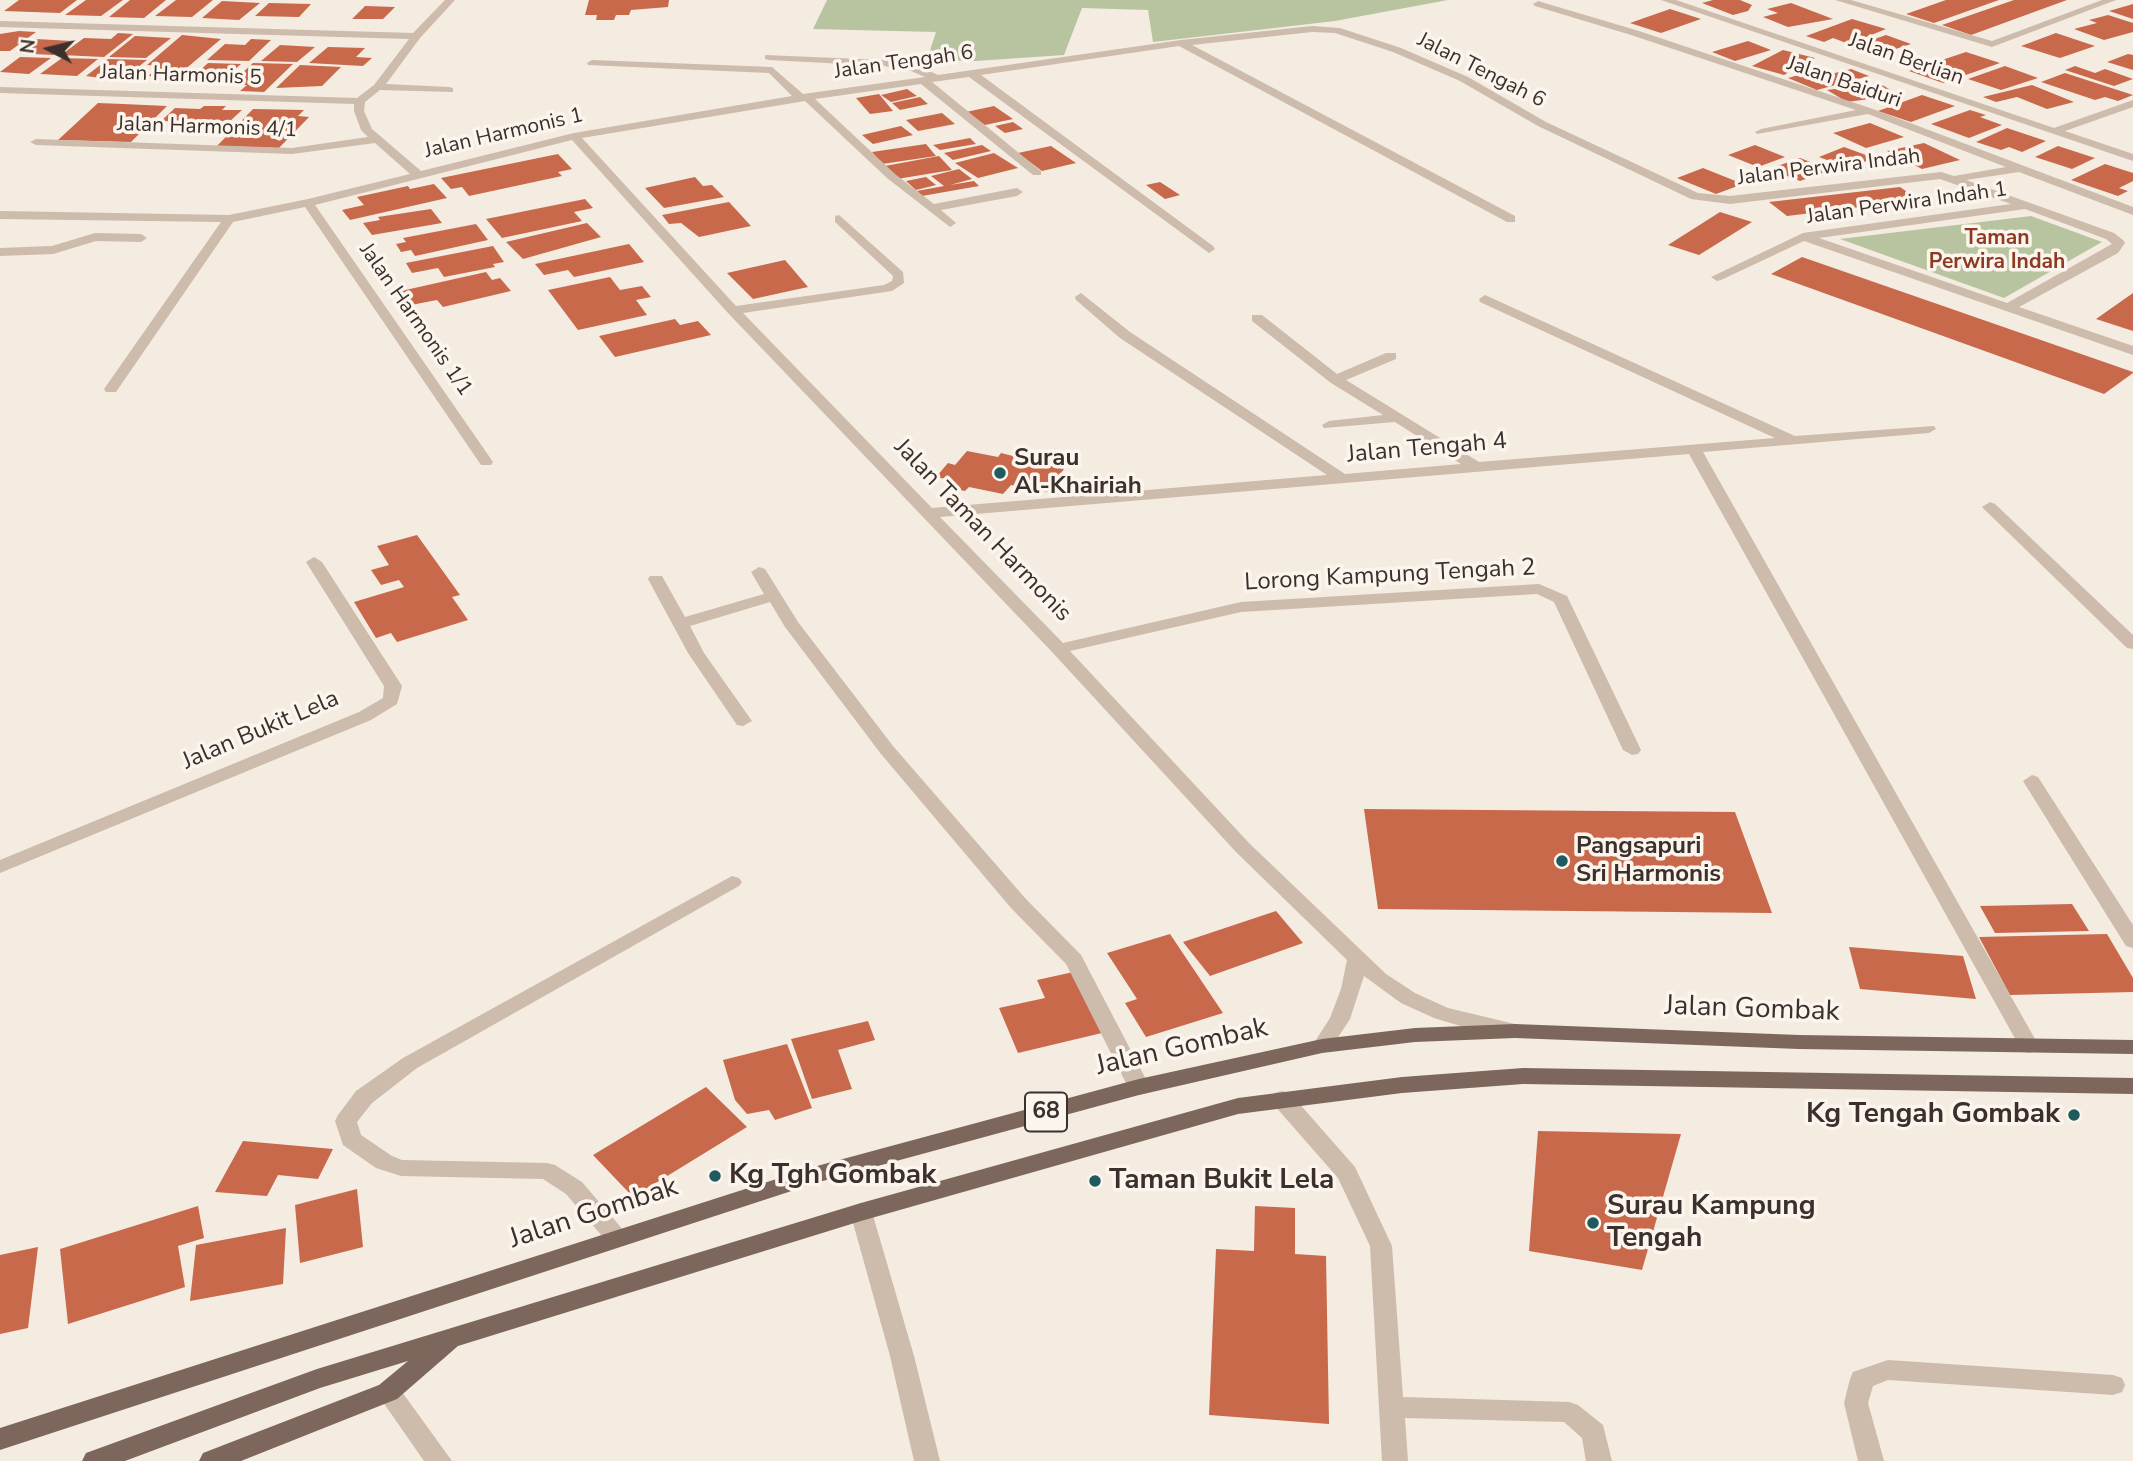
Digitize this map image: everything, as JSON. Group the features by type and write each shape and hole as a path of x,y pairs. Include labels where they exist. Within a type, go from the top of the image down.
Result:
{"main road":[{"name":"Jalan Gombak","path":"0,1439 817,1174 1139,1087 1322,1046 1415,1035 1515,1031 1799,1042 2133,1048"},
{"name":"68","path":"95,1461 317,1379 861,1212 1208,1113 1282,1098 1524,1076 2133,1086"},
{"path":"212,1461 387,1392 454,1338"}],"street":[{"path":"417,174 376,139 362,121 360,101 378,87 416,36 450,0"},
{"name":"Jalan Berlian","path":"1666,0 2133,158"},
{"path":"1840,0 1992,44 2111,0"},
{"path":"1869,9 1888,3"},
{"name":"Jalan Baiduri","path":"1538,4 1635,33 1869,111 2133,211"},
{"path":"0,24 416,36"},
{"name":"Jalan Tengah 6","path":"804,98 1181,43 1312,29 1336,30 1397,50 1464,79 1542,124 1695,196 1710,199"},
{"path":"1181,43 1511,219"},
{"path":"769,57 884,63 914,68 936,78"},
{"path":"592,62 772,70 891,176 950,223"},
{"path":"971,73 1209,249"},
{"path":"923,80 1037,173"},
{"path":"378,87 449,90"},
{"name":"Jalan Harmonis 5","path":"0,90 360,101"},
{"name":"Jalan Harmonis 1","path":"0,215 229,219 308,203 574,136 804,98"},
{"path":"2055,131 2133,103"},
{"path":"1761,132 1869,111"},
{"name":"Jalan Taman Harmonis","path":"574,136 733,310 1059,649 1243,848 1379,979 1419,1003 1477,1024 1515,1031"},
{"name":"Jalan Harmonis 4/1","path":"36,142 292,151 376,139"},
{"path":"1954,179 2017,169"},
{"name":"Jalan Perwira Indah","path":"1710,199 1730,200 1925,175 1954,179 2110,236 2119,243 2114,250 2008,308"},
{"path":"932,208 1017,192"},
{"name":"Jalan Harmonis 1/1","path":"308,203 486,462"},
{"name":"Jalan Perwira Indah 1","path":"1717,277 1803,237 2028,206"},
{"path":"0,228 15,216"},
{"path":"111,389 229,219"},
{"path":"733,310 887,288 898,283 899,275 839,219"},
{"path":"0,252 53,250 95,237 141,238"},
{"path":"1803,237 2133,351"},
{"path":"1081,297 1125,335 1343,479"},
{"path":"1485,299 1795,442"},
{"path":"1257,318 1336,380 1478,468"},
{"path":"1336,380 1391,356"},
{"path":"1329,425 1398,418"},
{"name":"Jalan Tengah 4","path":"929,513 1929,429"},
{"path":"1693,450 2029,1046"},
{"path":"1990,507 2133,644"},
{"name":"Jalan Bukit Lela","path":"0,867 365,716 391,700 393,686 314,562"},
{"path":"759,572 791,624 887,750 1018,902 1074,960 1139,1087"},
{"path":"656,579 696,653 743,721"},
{"name":"Lorong Kampung Tengah 2","path":"1059,649 1241,607 1539,589 1561,599 1632,750"},
{"path":"680,624 773,596"},
{"path":"2032,781 2133,942"},
{"path":"616,1237 574,1188 547,1171 401,1168 384,1162 352,1139 346,1121 364,1097 410,1063 732,882"},
{"path":"1322,1046 1340,1018 1351,989 1357,958"},
{"path":"1282,1098 1347,1173 1381,1246 1395,1461"},
{"path":"861,1212 902,1356 927,1461"},
{"path":"1871,1461 1856,1403 1862,1379 1888,1370 2113,1385"},
{"path":"387,1392 439,1461"},
{"path":"1391,1407 1569,1412 1594,1433 1599,1461"}],"green space":[{"path":"827,0 1448,0 1335,21 1153,42 1148,10 1082,8 1064,55 976,61 927,60 936,32 813,29"},
{"path":"2031,216 2102,242 2004,298 1840,239"}],"building":[{"path":"19,0 77,0 60,13 4,11"},
{"path":"86,0 123,0 101,16 65,15"},
{"path":"130,0 166,0 144,18 109,17"},
{"path":"176,0 213,0 192,17 155,16"},
{"path":"589,0 669,0 668,7 631,10 629,15 616,15 614,20 596,20 597,15 585,15"},
{"path":"1713,0 1740,0 1752,5 1748,11 1733,15 1702,3"},
{"path":"1946,0 1999,0 1934,23 1906,14"},
{"path":"2014,0 2067,0 1971,35 1942,25"},
{"path":"222,1 260,3 239,20 202,18"},
{"path":"269,3 311,4 299,17 255,16"},
{"path":"1791,3 1833,19 1788,27 1763,17 1778,13 1767,9"},
{"path":"2133,4 2133,19 2109,11"},
{"path":"365,6 395,7 383,19 352,19"},
{"path":"1670,9 1701,19 1661,33 1630,23"},
{"path":"2108,15 2133,23 2133,32 2104,40 2074,29 2097,23 2089,20"},
{"path":"1852,19 1886,29 1849,44 1833,38 1824,42 1806,36"},
{"path":"36,32 10,51 0,51 0,34"},
{"path":"118,33 133,34 104,57 61,55 84,38 111,39"},
{"path":"2056,33 2095,46 2060,58 2021,46"},
{"path":"182,35 221,39 176,77 148,76 160,66 147,65"},
{"path":"1886,35 1911,44 1874,56 1849,48"},
{"path":"135,36 171,38 146,58 109,57"},
{"path":"36,39 72,41 53,55 16,53"},
{"path":"251,39 271,40 249,61 207,60 225,44 245,45"},
{"path":"1748,41 1771,50 1735,61 1712,52"},
{"path":"280,45 315,47 297,62 261,61"},
{"path":"328,47 365,48 356,57 372,58 363,66 309,63"},
{"path":"1783,50 1815,58 1784,75 1752,66"},
{"path":"1966,52 2000,63 1943,83 1909,71"},
{"path":"2128,54 2133,55 2133,70 2107,62"},
{"path":"20,57 51,58 29,74 0,72"},
{"path":"62,58 98,59 77,76 40,74"},
{"path":"108,59 147,60 127,76 120,76 115,80 86,76"},
{"path":"208,63 241,64 218,85 187,82"},
{"path":"253,63 293,64 264,92 240,91 247,85 229,85"},
{"path":"300,65 341,67 322,86 276,88"},
{"path":"2005,66 2038,78 2001,90 1968,79"},
{"path":"2075,66 2095,73 2105,69 2133,79 2114,86 2065,70"},
{"path":"1823,68 1835,73 1851,69 1869,76 1817,90 1788,78"},
{"path":"2065,73 2133,95 2118,101 2105,97 2095,100 2041,82"},
{"path":"1879,83 1899,95 1847,102 1827,90"},
{"path":"2032,85 2074,102 2047,109 2017,97 1996,102 1983,97"},
{"path":"907,89 917,96 891,102 881,95"},
{"path":"879,94 893,111 870,114 856,98"},
{"path":"1922,95 1955,106 1911,122 1878,111"},
{"path":"920,97 928,104 900,110 892,103"},
{"path":"98,103 167,106 131,142 58,140"},
{"path":"204,106 226,106 222,110 242,110 228,123 161,121 175,108 200,109"},
{"path":"994,106 1013,119 985,125 966,112"},
{"path":"253,109 304,110 298,116 309,117 279,148 217,146"},
{"path":"1970,110 1986,115 1980,117 2002,125 1969,138 1931,124"},
{"path":"942,113 955,124 918,131 906,120"},
{"path":"1013,122 1023,129 1005,133 995,126"},
{"path":"1870,123 1904,137 1866,148 1833,133"},
{"path":"901,126 913,135 873,144 862,135"},
{"path":"2007,128 2046,141 2022,152 2009,147 2001,150 1976,142"},
{"path":"970,138 976,144 940,150 933,145"},
{"path":"1924,143 1960,160 1922,169 1887,151"},
{"path":"926,144 936,156 882,164 872,152"},
{"path":"982,145 991,151 953,160 944,153"},
{"path":"1755,145 1785,157 1758,167 1728,155"},
{"path":"1051,146 1076,163 1042,171 1018,153"},
{"path":"2058,146 2095,158 2072,169 2035,157"},
{"path":"1844,147 1874,158 1849,168 1819,157"},
{"path":"994,153 1018,168 978,178 955,163"},
{"path":"558,154 572,169 558,172 562,176 469,196 462,187 451,189 441,178"},
{"path":"939,156 952,170 897,179 885,166"},
{"path":"1800,158 1831,170 1800,181 1769,169"},
{"path":"2105,164 2133,173 2133,181 2119,188 2128,191 2118,196 2071,180"},
{"path":"1703,168 1743,184 1716,194 1677,178"},
{"path":"959,169 972,179 950,185 974,181 979,186 922,196 917,191 944,186 931,176"},
{"path":"695,177 703,186 712,185 724,197 664,208 645,188"},
{"path":"926,177 936,185 916,190 906,181"},
{"path":"1160,182 1180,195 1165,199 1146,185"},
{"path":"434,184 447,198 350,220 342,210 364,205 357,197 408,186 410,189"},
{"path":"1900,187 1919,200 1787,216 1769,202"},
{"path":"585,199 593,208 574,212 582,221 502,238 486,219"},
{"path":"729,202 751,226 699,237 681,223 669,224 662,215"},
{"path":"431,209 442,223 372,235 363,223 380,220 378,217"},
{"path":"1720,212 1752,222 1699,255 1668,245"},
{"path":"587,223 601,237 523,259 506,242"},
{"path":"476,224 488,240 415,256 411,250 401,252 396,244 406,242 403,238"},
{"path":"629,244 644,262 574,277 568,270 544,275 535,264"},
{"path":"493,246 504,262 493,264 495,267 444,277 438,268 412,273 406,263"},
{"path":"1802,257 2133,373 2104,394 1771,274"},
{"path":"785,260 808,287 753,299 727,273"},
{"path":"486,272 492,280 500,278 511,291 443,307 437,300 411,305 401,291"},
{"path":"610,277 620,290 642,286 651,297 636,300 647,315 578,330 548,290"},
{"path":"2133,293 2133,331 2096,319"},
{"path":"675,319 680,325 698,321 711,335 615,357 599,336"},
{"name":"Surau Al-Khairiah","path":"967,451 998,457 1001,453 1064,469 1047,492 1011,485 1003,494 969,487 965,491 945,487 951,480 936,477 948,463 955,465"},
{"path":"417,535 460,595 452,597 468,620 397,642 391,633 376,638 354,602 404,587 399,580 381,585 371,570 389,565 377,546"},
{"name":"Pangsapuri Sri Harmonis","path":"1364,809 1735,812 1772,913 1378,909"},
{"path":"2072,904 2089,931 1995,933 1980,906"},
{"path":"1276,911 1303,943 1210,976 1183,942"},
{"path":"1170,934 1223,1013 1146,1037 1125,1003 1137,999 1107,953"},
{"path":"2107,934 2133,978 2133,992 2010,995 1979,937"},
{"path":"1849,947 1963,956 1976,999 1860,989"},
{"path":"1078,971 1106,1032 1018,1053 999,1008 1045,998 1037,980"},
{"path":"868,1021 875,1040 838,1050 852,1089 812,1099 791,1039"},
{"path":"787,1044 812,1108 775,1120 769,1110 747,1114 735,1100 723,1060"},
{"path":"706,1087 747,1127 633,1197 593,1155"},
{"name":"Surau Kampung Tengah","path":"1538,1131 1681,1134 1642,1270 1529,1251"},
{"path":"243,1141 333,1149 318,1179 278,1175 267,1196 215,1192"},
{"path":"357,1189 363,1247 300,1263 295,1205"},
{"path":"198,1206 204,1238 178,1246 185,1287 68,1324 60,1249"},
{"path":"1255,1206 1295,1208 1295,1254 1326,1256 1329,1424 1209,1415 1216,1249 1254,1251"},
{"path":"286,1228 283,1284 190,1301 196,1245"},
{"path":"38,1247 28,1328 0,1334 0,1255"}],"place":[{"name":"Surau Al-Khairiah","path":"1000,473"},
{"name":"Pangsapuri Sri Harmonis","path":"1562,861"},
{"name":"Kg Tengah Gombak","path":"2074,1115"},
{"name":"Kg Tgh Gombak","path":"715,1176"},
{"name":"Taman Bukit Lela","path":"1095,1181"},
{"name":"Surau Kampung Tengah","path":"1593,1223"}],"district":[{"name":"Taman Perwira Indah","path":"1997,251"}]}
